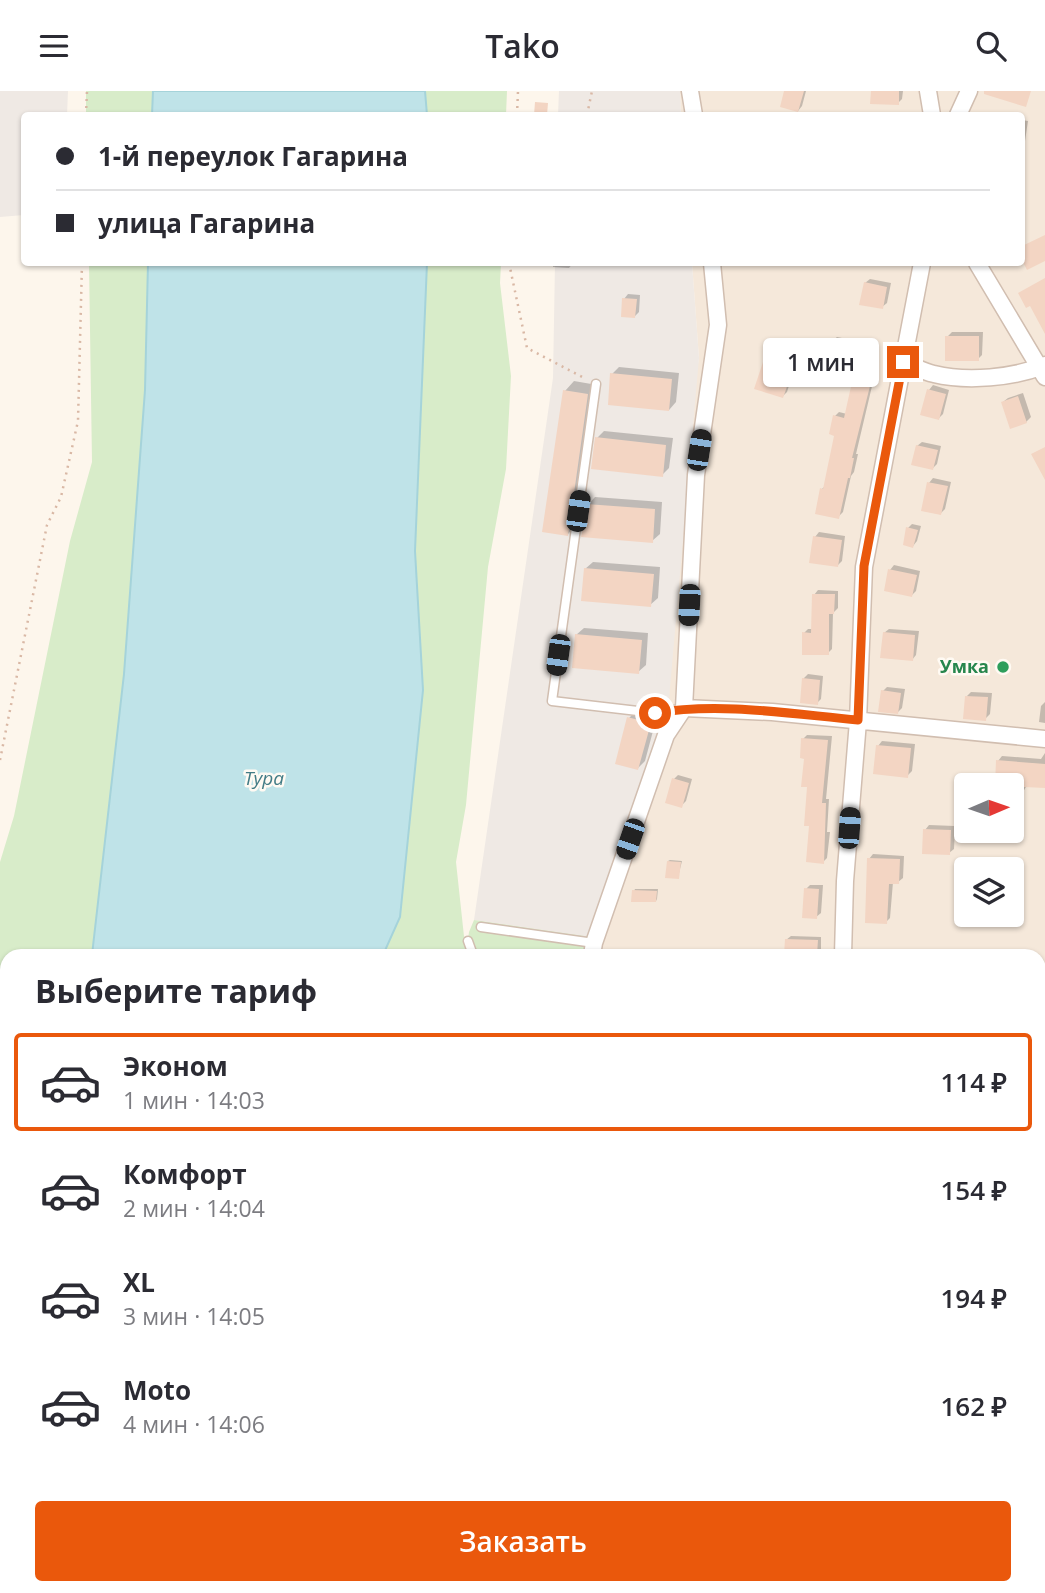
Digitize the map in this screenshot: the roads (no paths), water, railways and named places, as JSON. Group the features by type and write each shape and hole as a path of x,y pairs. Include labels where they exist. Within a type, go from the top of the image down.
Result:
{"street":[{"path":"690,91 694,112"},
{"path":"928,91 932,112"},
{"path":"959,112 969,91"},
{"path":"593,949 666,735 684,708 696,475 718,325 712,266"},
{"path":"843,949 845,881 858,720 864,566 921,266"},
{"path":"903,362 934,375 978,378 1043,370 979,266"},
{"path":"684,708 772,712 1045,739"}],"lane":[{"path":"596,384 552,701 655,713 684,708"},
{"path":"481,927 593,949"},
{"path":"468,941 470,949"}],"water":[{"path":"153,91 425,91 427,112 152,112"},
{"name":"Тура","path":"148,266 427,266 415,551 423,690 400,917 386,949 93,949 124,674 145,390"}],"place":[{"name":"Умка","path":"1003,667"}]}
